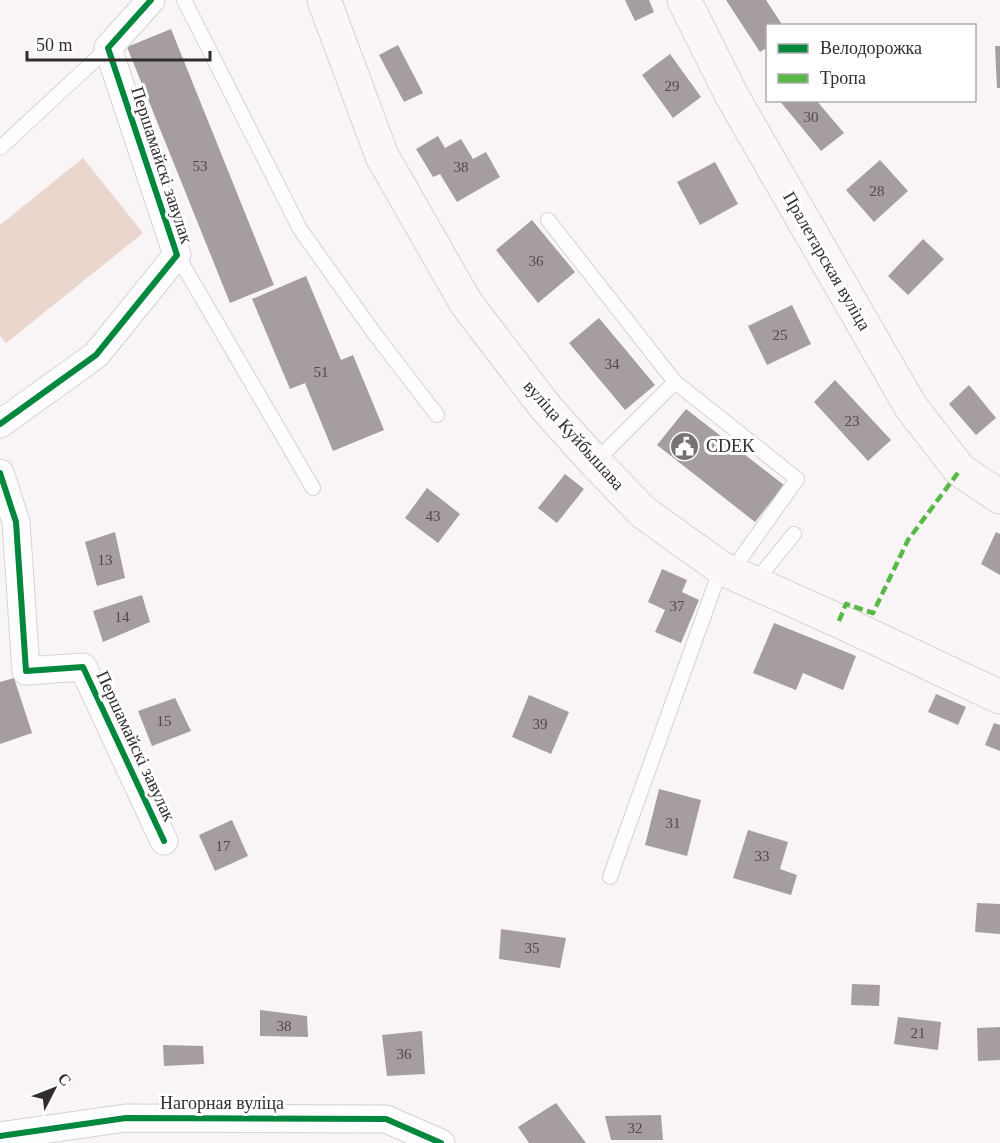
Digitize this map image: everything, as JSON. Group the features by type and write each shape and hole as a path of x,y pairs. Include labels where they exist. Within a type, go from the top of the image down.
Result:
{"main road":[{"name":"вуліца Куйбышава","path":"324,0 382,156 466,303 547,409 643,512 735,574 1000,697"},
{"name":"Пралетарская вуліца","path":"684,0 732,96 911,407 960,470 1000,497"}],"street":[{"path":"108,48 151,0"},
{"name":"Першамайскі завулак","path":"0,424 96,355 177,255 108,48"},
{"name":"Першамайскі завулак","path":"0,473 26,670 83,668 164,842"},
{"name":"Нагорная вуліца","path":"0,1136 126,1118 386,1119 441,1143"}],"lane":[{"path":"183,0 300,229 374,333 437,415"},
{"path":"0,148 108,48"},
{"path":"548,220 675,382 797,479 735,574 610,877"},
{"path":"177,255 313,488"},
{"path":"595,462 675,382"},
{"path":"735,574 794,534"}],"shaded area":[{"path":"83,158 143,233 6,343 0,336 0,225"}],"building":[{"path":"625,0 649,0 654,12 635,21"},
{"path":"726,0 766,0 782,24 766,24 766,48 760,52"},
{"path":"171,29 274,285 230,303 127,47"},
{"path":"398,45 423,93 404,102 379,55"},
{"path":"995,46 1000,46 1000,88 997,88"},
{"path":"670,54 701,97 673,118 642,75"},
{"path":"781,102 818,102 844,133 821,151"},
{"path":"438,136 445,148 461,139 473,159 486,152 500,177 457,202 440,174 433,177 416,149"},
{"path":"880,160 908,191 874,222 846,190"},
{"path":"715,162 738,204 700,225 677,182"},
{"path":"532,220 575,272 538,303 496,250"},
{"path":"923,239 944,259 908,295 888,276"},
{"path":"306,276 341,360 353,355 384,430 333,451 305,383 290,389 252,299"},
{"path":"792,305 811,344 767,365 748,326"},
{"path":"599,318 655,385 625,410 569,343"},
{"path":"835,380 891,440 868,461 814,402"},
{"path":"969,385 996,418 976,435 949,404"},
{"path":"686,409 784,485 755,522 657,445"},
{"path":"565,474 584,489 557,523 538,508"},
{"path":"427,488 460,514 438,543 405,518"},
{"path":"115,532 125,578 97,586 85,542"},
{"path":"996,532 1000,534 1000,575 981,564"},
{"path":"662,569 687,580 682,592 699,600 681,643 655,632 665,610 648,602"},
{"path":"142,595 150,622 103,642 93,611"},
{"path":"774,623 856,656 843,690 803,673 796,690 753,673"},
{"path":"14,678 32,733 0,744 0,682"},
{"path":"936,694 966,707 958,725 928,712"},
{"path":"529,695 569,712 551,754 512,737"},
{"path":"175,698 191,731 152,746 138,711"},
{"path":"994,723 1000,725 1000,751 985,745"},
{"path":"659,789 701,800 687,856 645,845"},
{"path":"232,820 248,856 215,871 199,835"},
{"path":"748,830 788,842 780,869 797,875 791,895 733,878"},
{"path":"977,903 1000,904 1000,934 975,932"},
{"path":"501,929 566,938 560,968 499,959"},
{"path":"852,984 880,985 879,1006 851,1005"},
{"path":"260,1010 307,1016 308,1037 260,1036"},
{"path":"898,1017 941,1022 938,1050 894,1044"},
{"path":"1000,1027 1000,1060 978,1061 977,1028"},
{"path":"422,1031 425,1074 387,1076 382,1035"},
{"path":"163,1045 203,1046 204,1064 164,1066"},
{"path":"556,1103 586,1143 529,1143 518,1127"},
{"path":"661,1115 663,1140 611,1140 605,1116"}],"marked path":[{"path":"839,621 846,604 873,613 908,540 960,470"}],"cycle path":[{"path":"0,424 96,355 177,255 108,48 151,0"},
{"path":"0,473 16,522 26,671 83,667 164,841"},
{"path":"0,1136 126,1118 386,1119 441,1143"}],"place":[{"name":"CDEK","path":"685,446"}]}
